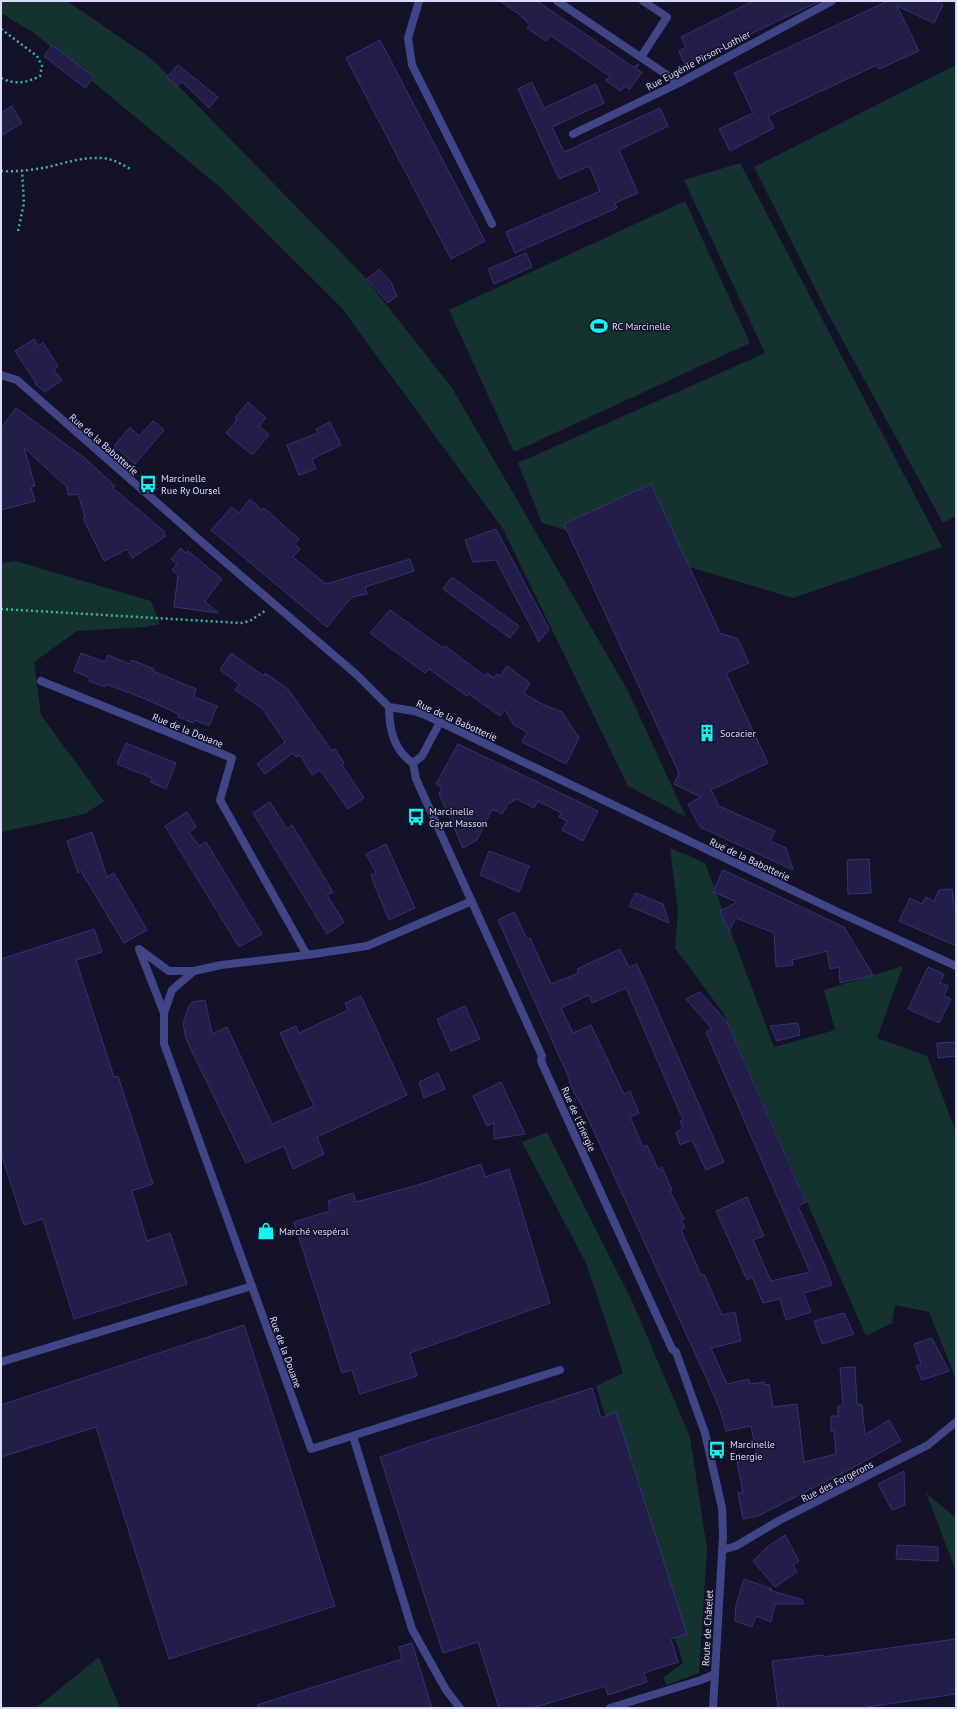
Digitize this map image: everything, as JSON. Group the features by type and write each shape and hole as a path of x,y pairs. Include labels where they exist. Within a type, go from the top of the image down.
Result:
{"street":[{"path":"419,1 408,38 412,65 492,224"},
{"path":"556,1 679,83"},
{"path":"641,57 667,17 643,1"},
{"name":"Rue Eugénie Pirson-Lothier","path":"572,134 679,83 832,1"},
{"name":"Rue de la Babotterie","path":"1,375 17,380 357,675 389,708 414,711 440,722 838,912 956,966"},
{"name":"Rue de la Douane","path":"41,681 232,758 220,800 307,956"},
{"path":"389,708 392,730 398,749 405,757 414,763 425,752 440,722"},
{"name":"Rue de l'Énergie","path":"414,763 416,779 542,1056 541,1061 672,1349 676,1352 684,1372 705,1433 715,1473 723,1522 722,1550"},
{"name":"Rue de la Douane","path":"164,1013 139,949 169,970 194,971 221,965 307,956 367,946 472,901"},
{"name":"Rue de la Douane","path":"194,971 172,990 164,1013 164,1044 311,1449 560,1370"},
{"path":"1,1362 252,1286"},
{"name":"Rue des Forgerons","path":"722,1550 736,1546 780,1520 928,1445 956,1422"},
{"path":"353,1436 412,1629 446,1690 460,1708"},
{"name":"Route de Châtelet","path":"713,1708 722,1550"},
{"path":"610,1708 715,1674"}],"path":[{"path":"1,29 37,56 42,66 40,76 30,81 11,84 1,78"},
{"path":"1,171 46,167 75,160 101,158 121,163 132,170"},
{"path":"18,231 24,203 22,170"},
{"path":"1,609 241,623 250,621 261,614 273,602"}],"green space":[{"path":"1,1 67,1 153,60 363,275 452,388 627,689 686,817 628,786 503,529 341,307 221,188 34,33 1,13"},
{"path":"956,65 956,516 943,523 826,310 754,167"},
{"path":"740,163 942,547 793,598 542,523 518,463 765,353 684,180"},
{"name":"RC Marcinelle","path":"685,201 750,343 514,452 449,310"},
{"path":"15,561 151,601 160,624 146,627 77,631 34,662 41,715 104,801 85,814 1,832 1,563"},
{"path":"670,848 705,863 774,1047 835,1030 824,990 903,966 877,1038 927,1056 956,1132 956,1379 929,1312 895,1305 892,1323 866,1336 724,1014 675,948 678,911"},
{"path":"547,1132 632,1301 690,1437 707,1549 699,1673 667,1685 663,1678 683,1663 596,1386 623,1373 586,1263 522,1142"},
{"path":"926,1493 956,1518 956,1571"},
{"path":"99,1657 120,1708 36,1708"}],"building":[{"path":"500,1 537,1 633,67 639,64 636,69 642,72 630,89 624,86 621,91 605,80 611,77 550,35 546,41 527,28 530,25 519,14"},
{"path":"753,1 820,1 685,65 679,51 686,47 681,37"},
{"path":"888,1 936,1 943,5 934,23 897,6 919,51 879,69 877,65 768,116 774,128 730,151 719,129 753,113 734,73"},
{"path":"380,40 485,241 451,259 346,58"},
{"path":"52,45 94,77 85,88 44,56"},
{"path":"178,65 218,97 209,108 182,82 177,86 167,77"},
{"path":"532,82 544,108 596,84 604,103 552,127 564,152 660,108 668,126 619,150 638,193 615,203 617,208 515,253 506,232 600,191 589,166 559,179 518,89"},
{"path":"12,106 22,123 1,136 1,113"},
{"path":"526,253 532,267 494,284 488,269"},
{"path":"379,269 391,282 397,296 388,303 367,279"},
{"path":"34,339 38,346 43,343 58,366 54,370 62,380 45,392 35,384 36,383 15,351"},
{"path":"248,402 266,418 259,426 269,435 252,455 226,433 237,420 235,418"},
{"path":"16,408 86,459 115,486 113,488 165,532 163,534 166,536 132,558 127,549 104,561 83,518 85,517 78,494 68,495 67,487 24,448 35,486 31,487 35,501 1,510 1,428"},
{"path":"153,421 164,430 135,464 114,446 130,427 139,436"},
{"path":"330,422 341,445 312,459 316,469 299,475 287,445 318,433 316,429"},
{"path":"651,484 720,633 738,639 749,663 726,673 768,763 711,790 719,806 775,831 770,841 786,848 793,870 700,827 688,804 701,797 674,784 679,773 564,524"},
{"path":"250,499 262,510 264,508 299,539 295,544 300,549 293,557 326,584 410,559 414,571 365,587 367,594 352,597 327,627 211,530 232,507 239,513"},
{"path":"496,529 549,629 539,642 496,560 473,562 465,540"},
{"path":"181,548 186,553 188,551 222,579 205,601 218,613 174,607 178,575 172,570 177,564 171,559"},
{"path":"452,577 519,626 510,638 443,589"},
{"path":"390,610 443,648 445,646 485,676 487,673 494,678 497,674 500,676 507,666 530,683 524,693 540,703 562,712 579,738 566,764 522,742 527,732 514,725 505,710 500,716 469,694 467,696 429,669 425,673 370,633"},
{"path":"81,653 105,662 108,655 130,664 132,660 154,669 153,671 196,689 194,697 217,706 209,726 195,720 193,723 178,717 179,714 106,684 105,687 89,681 90,678 74,671"},
{"path":"231,653 264,676 265,673 288,689 332,751 335,749 344,763 342,765 364,798 348,809 320,770 312,775 300,755 296,757 293,753 265,774 257,764 285,742 262,708 235,690 239,684 220,670"},
{"path":"126,743 176,763 166,789 150,782 152,778 117,764"},
{"path":"458,744 598,811 583,841 562,830 567,821 559,817 561,813 538,801 534,808 517,799 508,804 502,814 492,809 477,840 463,848 439,794 442,787 436,784"},
{"path":"270,802 287,829 292,825 333,892 327,895 344,922 327,934 253,813"},
{"path":"187,812 196,827 189,832 199,846 206,842 262,934 239,947 165,826"},
{"path":"92,832 107,877 114,873 147,930 124,943 81,871 78,873 67,841"},
{"path":"386,844 415,908 389,920 371,875 376,873 366,854"},
{"path":"489,851 529,866 519,892 480,875"},
{"path":"869,859 871,893 848,894 847,860"},
{"path":"723,870 844,927 873,975 840,983 839,967 830,969 827,951 792,960 793,965 776,967 774,933 736,918 729,931 720,911 737,902 713,892"},
{"path":"952,889 954,904 956,905 956,946 899,921 910,898 922,904 926,897 934,901 939,890"},
{"path":"636,893 663,904 669,923 629,906"},
{"path":"514,912 527,939 530,938 551,984 579,973 577,969 620,949 629,967 637,964 724,1162 706,1170 692,1140 680,1145 676,1132 683,1129 680,1121 683,1120 626,988 592,1003 589,995 561,1008 573,1033 591,1025 624,1094 630,1091 639,1113 630,1117 643,1147 647,1145 658,1169 662,1167 672,1190 670,1191 684,1219 681,1220 685,1228 681,1230 701,1275 704,1274 722,1315 735,1312 741,1341 711,1348 727,1384 749,1379 750,1384 764,1382 764,1385 769,1384 773,1407 797,1404 804,1462 836,1454 834,1431 831,1431 831,1416 838,1416 838,1406 843,1406 840,1368 855,1367 857,1404 862,1405 865,1435 889,1420 901,1441 856,1466 758,1516 743,1519 738,1493 743,1492 737,1462 757,1458 751,1426 726,1431 720,1410 709,1384 585,1112 571,1087 569,1078 498,920"},
{"path":"94,929 102,952 76,960 114,1077 118,1076 153,1184 132,1191 147,1241 170,1233 187,1284 74,1319 43,1219 24,1225 1,1153 1,959"},
{"path":"928,967 944,974 940,983 948,986 944,996 951,999 939,1023 908,1009"},
{"path":"700,992 727,1022 806,1202 798,1206 826,1268 832,1285 804,1293 811,1312 786,1320 780,1299 763,1303 752,1277 747,1280 716,1211 747,1197 764,1236 753,1240 771,1281 810,1272 706,1032 712,1029 686,999"},
{"path":"361,996 407,1095 317,1137 324,1154 293,1169 284,1146 246,1163 186,1039 183,1024 188,1008 192,1002 205,1000 212,1034 227,1027 272,1124 314,1106 280,1033 296,1026 299,1033 348,1010 345,1003"},
{"path":"465,1006 480,1039 451,1051 437,1019"},
{"path":"798,1023 800,1035 777,1041 770,1026"},
{"path":"956,1042 956,1056 938,1058 937,1043"},
{"path":"438,1073 445,1089 424,1098 419,1082"},
{"path":"501,1082 525,1134 494,1139 494,1123 487,1126 473,1096"},
{"path":"481,1164 485,1177 509,1169 550,1303 410,1353 417,1376 360,1394 352,1370 342,1373 294,1222 330,1211 328,1201 353,1193 356,1202 418,1185"},
{"path":"844,1313 854,1334 822,1344 814,1321"},
{"path":"244,1325 335,1606 169,1659 96,1427 1,1457 1,1405"},
{"path":"932,1338 949,1371 922,1380 916,1366 921,1364 914,1344"},
{"path":"592,1388 601,1418 616,1412 687,1634 671,1639 678,1662 644,1673 647,1682 608,1695 605,1686 533,1708 499,1708 478,1642 443,1653 380,1457"},
{"path":"904,1471 905,1505 892,1510 878,1484"},
{"path":"785,1535 799,1561 793,1565 797,1572 775,1587 753,1561 767,1547"},
{"path":"897,1545 938,1547 938,1561 896,1559"},
{"path":"744,1579 772,1589 769,1590 803,1600 803,1604 775,1604 771,1622 756,1616 752,1627 735,1621 736,1605"},
{"path":"956,1639 956,1694 867,1708 778,1708 772,1661 823,1655 823,1657"},
{"path":"412,1643 432,1708 258,1708 257,1705 402,1659 399,1647"}],"place":[{"name":"RC Marcinelle","path":"599,326"},
{"name":"Marcinelle Rue Ry Oursel","path":"148,484"},
{"name":"Socacier","path":"707,733"},
{"name":"Marcinelle Cayat Masson","path":"416,817"},
{"name":"Marché vespéral","path":"266,1231"},
{"name":"Marcinelle Energie","path":"717,1450"}]}
